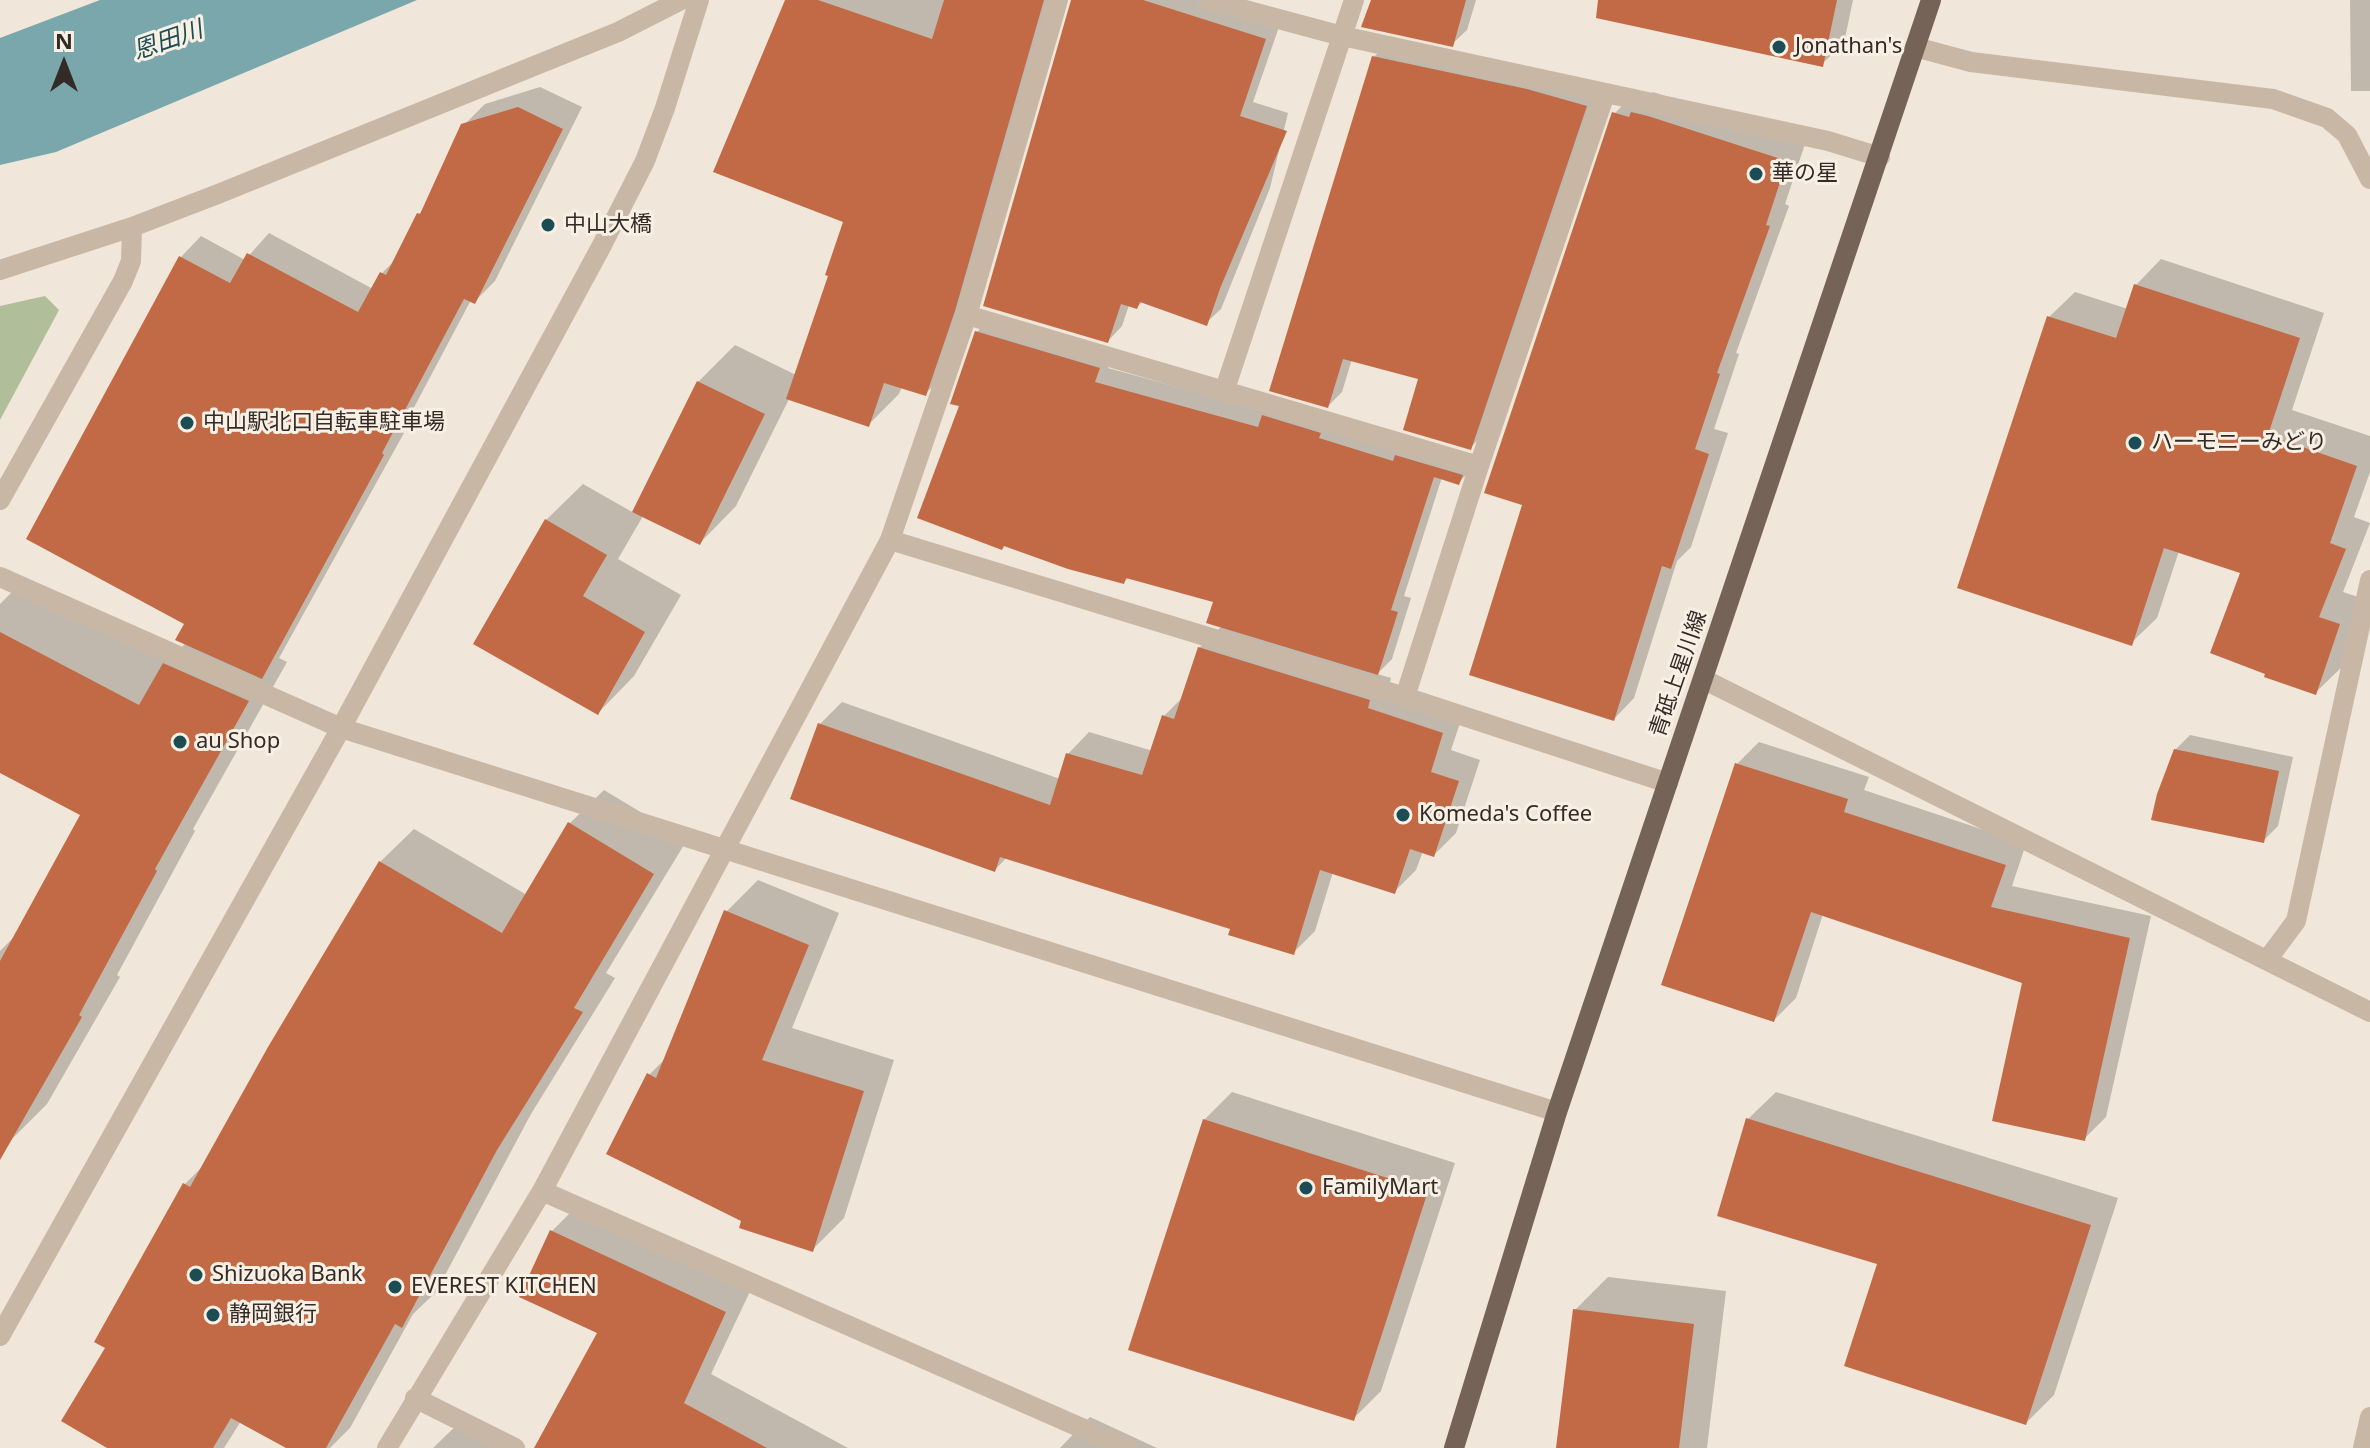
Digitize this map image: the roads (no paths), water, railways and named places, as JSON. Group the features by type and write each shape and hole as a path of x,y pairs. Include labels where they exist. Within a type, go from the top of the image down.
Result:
{"main road":[{"name":"青砥上星川線","path":"1454,1448 1557,1112 1931,0"},
{"name":"青砥上星川線","path":"1438,1448 1479,1365"}],"street":[{"path":"0,270 132,227 618,32 681,0"},
{"path":"0,1336 341,728 645,161 670,95 699,0"},
{"path":"387,1448 542,1191 890,540 967,315 1058,0"},
{"path":"1208,0 1342,36 1828,141 1880,157"},
{"path":"1224,392 1354,0"},
{"path":"1915,47 1971,62 2273,99 2327,118 2347,135 2370,179"},
{"path":"1405,697 1479,466 1605,94"},
{"path":"0,500 123,281 131,261 132,227"},
{"path":"967,315 1479,466"},
{"path":"890,540 1405,697 1668,783"},
{"path":"0,577 341,728 1557,1112"},
{"path":"2267,960 2296,921 2370,580"},
{"path":"1703,679 2370,1012"},
{"path":"542,1191 1127,1448"},
{"path":"415,1398 515,1448"},
{"path":"2363,1448 2370,1417"}],"water":[{"name":"恩田川","path":"100,0 417,0 56,152 0,165 0,38"}],"place":[{"name":"Jonathan's","path":"1779,47"},
{"name":"華の星","path":"1756,174"},
{"name":"中山大橋","path":"548,225"},
{"name":"中山駅北口自転車駐車場","path":"187,423"},
{"name":"ハーモニーみどり","path":"2135,443"},
{"name":"au Shop","path":"180,742"},
{"name":"Komeda's Coffee","path":"1403,815"},
{"name":"FamilyMart","path":"1306,1188"},
{"name":"Shizuoka Bank","path":"196,1275"},
{"name":"EVEREST KITCHEN","path":"395,1287"},
{"name":"静岡銀行","path":"213,1315"}]}
